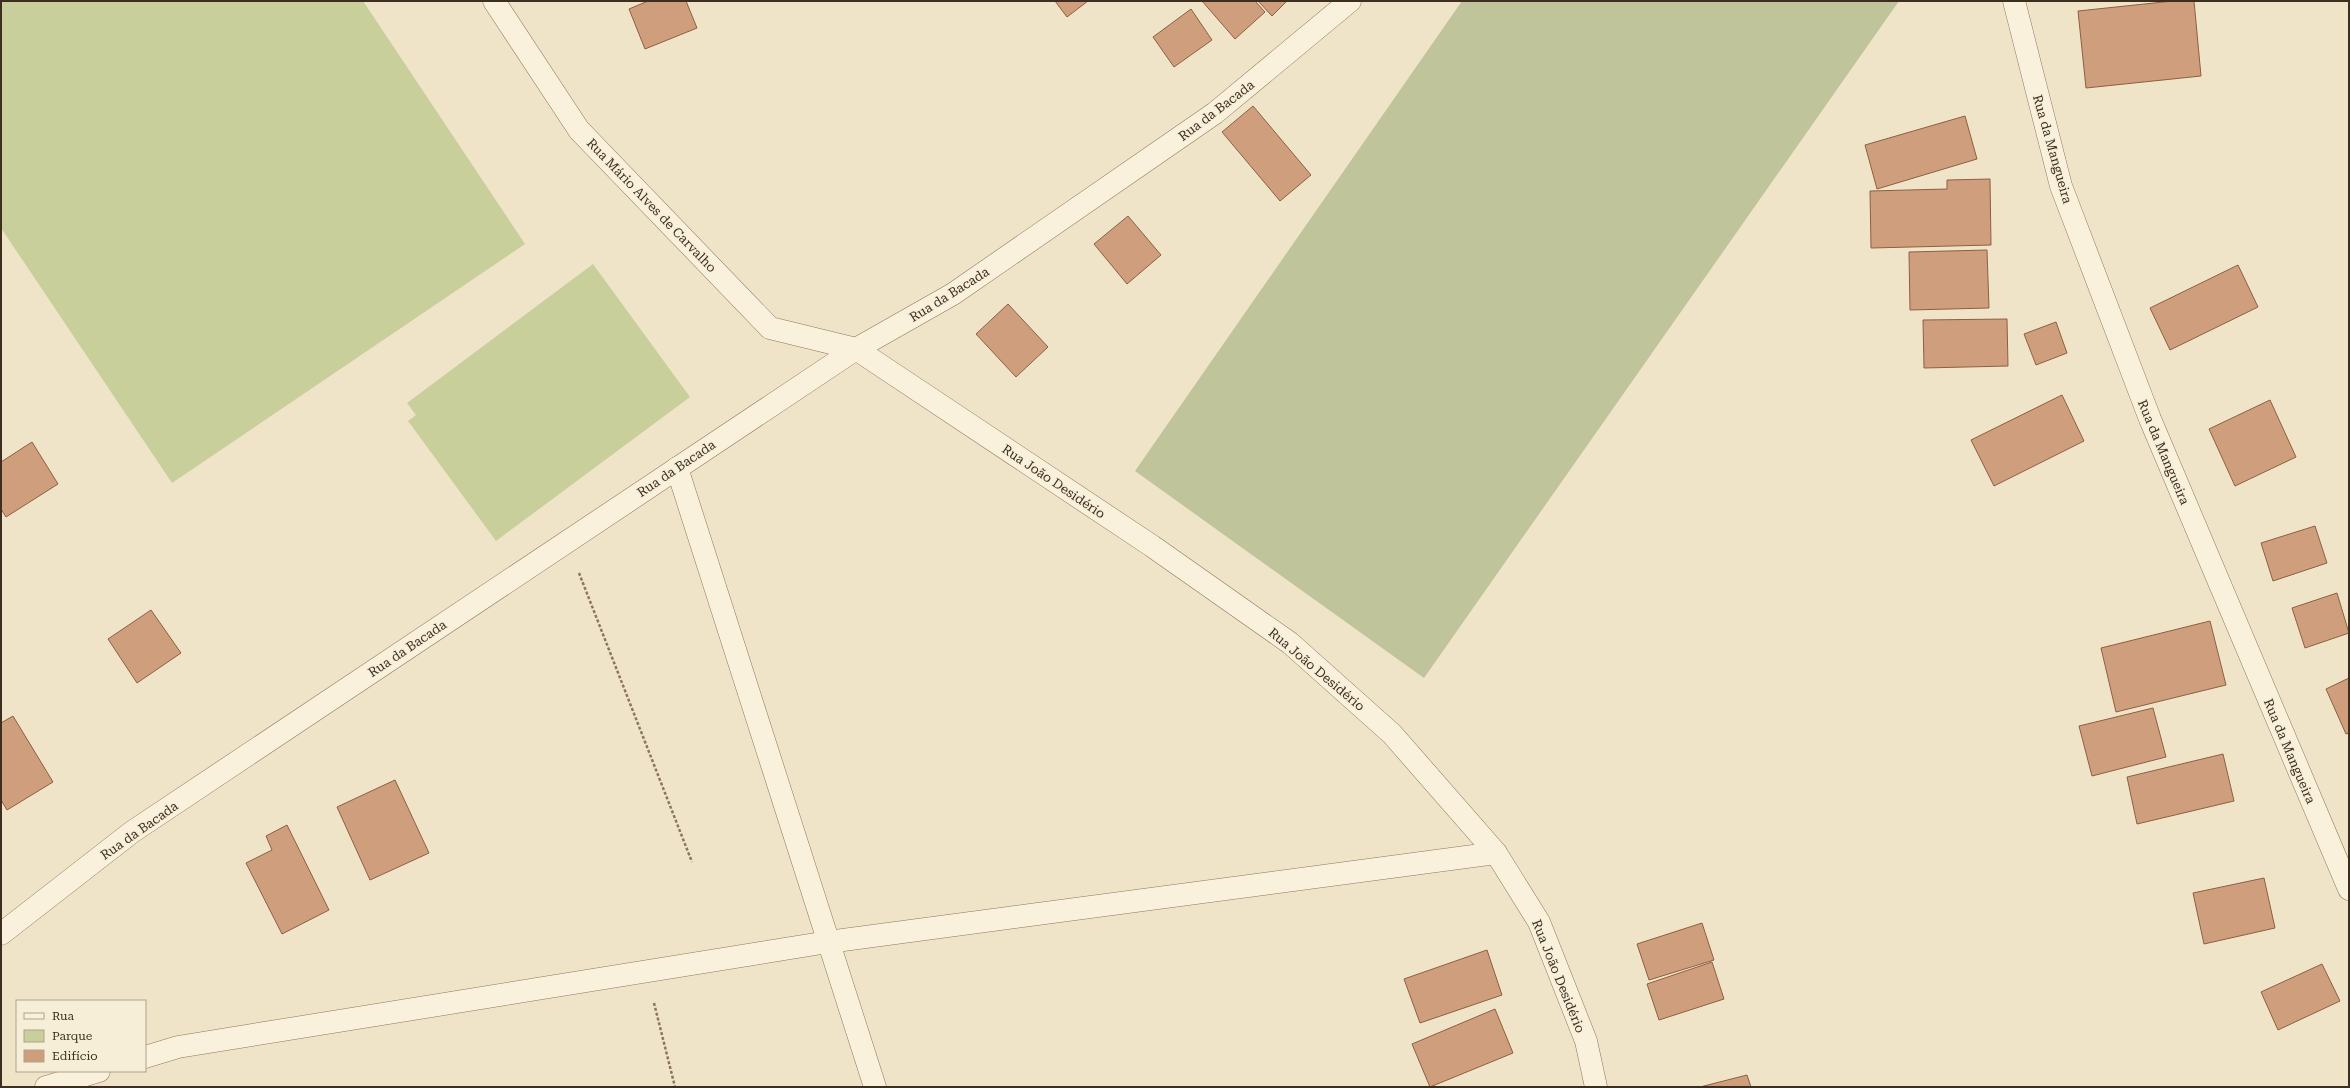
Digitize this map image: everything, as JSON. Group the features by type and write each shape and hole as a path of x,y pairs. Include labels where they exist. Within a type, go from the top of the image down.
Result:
{"street":[{"name":"Rua Mário Alves de Carvalho","path":"494,1 579,130 770,328 856,349"},
{"name":"Rua da Bacada","path":"1,934 132,832 856,349 953,294 1215,113 1350,1"},
{"name":"Rua da Mangueira","path":"2012,2 2064,193 2150,419 2349,889"},
{"name":"Rua João Desidério","path":"856,349 1152,546 1290,643 1392,734 1496,853 1538,922 1586,1041 1596,1087"},
{"path":"677,468 875,1087"},
{"path":"146,1057 178,1047 828,942 1496,853"},
{"path":"46,1087 96,1072"}],"path":[{"path":"567,541 692,862"},
{"path":"646,972 675,1087"}],"green space":[{"path":"1,1 363,1 525,244 172,483 1,228"},
{"path":"1462,1 1899,1 1424,678 1135,471"},
{"path":"593,264 690,397 496,541 408,421 416,415 407,403"}],"building":[{"path":"648,1 686,1 697,28 645,49 629,9"},
{"path":"1055,1 1088,1 1067,17"},
{"path":"1202,1 1255,1 1265,12 1235,39"},
{"path":"1258,1 1287,1 1272,16"},
{"path":"2173,1 2194,1 2201,76 2086,88 2078,11"},
{"path":"1191,9 1212,40 1174,67 1153,37"},
{"path":"1253,106 1311,175 1280,201 1222,132"},
{"path":"1965,116 1977,159 1877,189 1865,145"},
{"path":"1990,179 1991,245 1871,248 1870,191 1947,189 1947,180"},
{"path":"1128,216 1161,255 1127,284 1094,244"},
{"path":"1987,250 1989,308 1910,310 1909,252"},
{"path":"2238,265 2258,307 2170,350 2150,308"},
{"path":"1008,304 1048,347 1016,377 976,334"},
{"path":"2007,319 2008,366 1924,368 1923,320"},
{"path":"2056,322 2067,353 2036,365 2024,334"},
{"path":"2062,395 2084,441 1994,486 1971,440"},
{"path":"2270,400 2296,457 2235,486 2209,429"},
{"path":"32,442 58,484 6,517 1,509 1,462"},
{"path":"2315,526 2327,563 2273,581 2261,543"},
{"path":"2337,593 2349,633 2305,648 2292,608"},
{"path":"151,610 181,653 137,683 108,639"},
{"path":"2210,621 2226,685 2116,712 2101,648"},
{"path":"2349,678 2349,733 2346,734 2326,689"},
{"path":"2153,708 2166,757 2092,776 2079,726"},
{"path":"13,716 53,782 7,810 1,800 1,723"},
{"path":"2223,754 2234,801 2137,824 2127,777"},
{"path":"395,780 429,853 370,880 337,807"},
{"path":"287,825 329,910 282,934 246,863 272,850 266,836"},
{"path":"2264,878 2275,928 2204,944 2193,893"},
{"path":"1702,923 1714,960 1649,980 1637,944"},
{"path":"1487,950 1502,995 1420,1023 1404,979"},
{"path":"1712,962 1724,999 1659,1020 1647,984"},
{"path":"2322,964 2340,1001 2278,1030 2261,992"},
{"path":"1495,1009 1513,1053 1430,1087 1412,1044"},
{"path":"1747,1075 1751,1087 1700,1087"}]}
